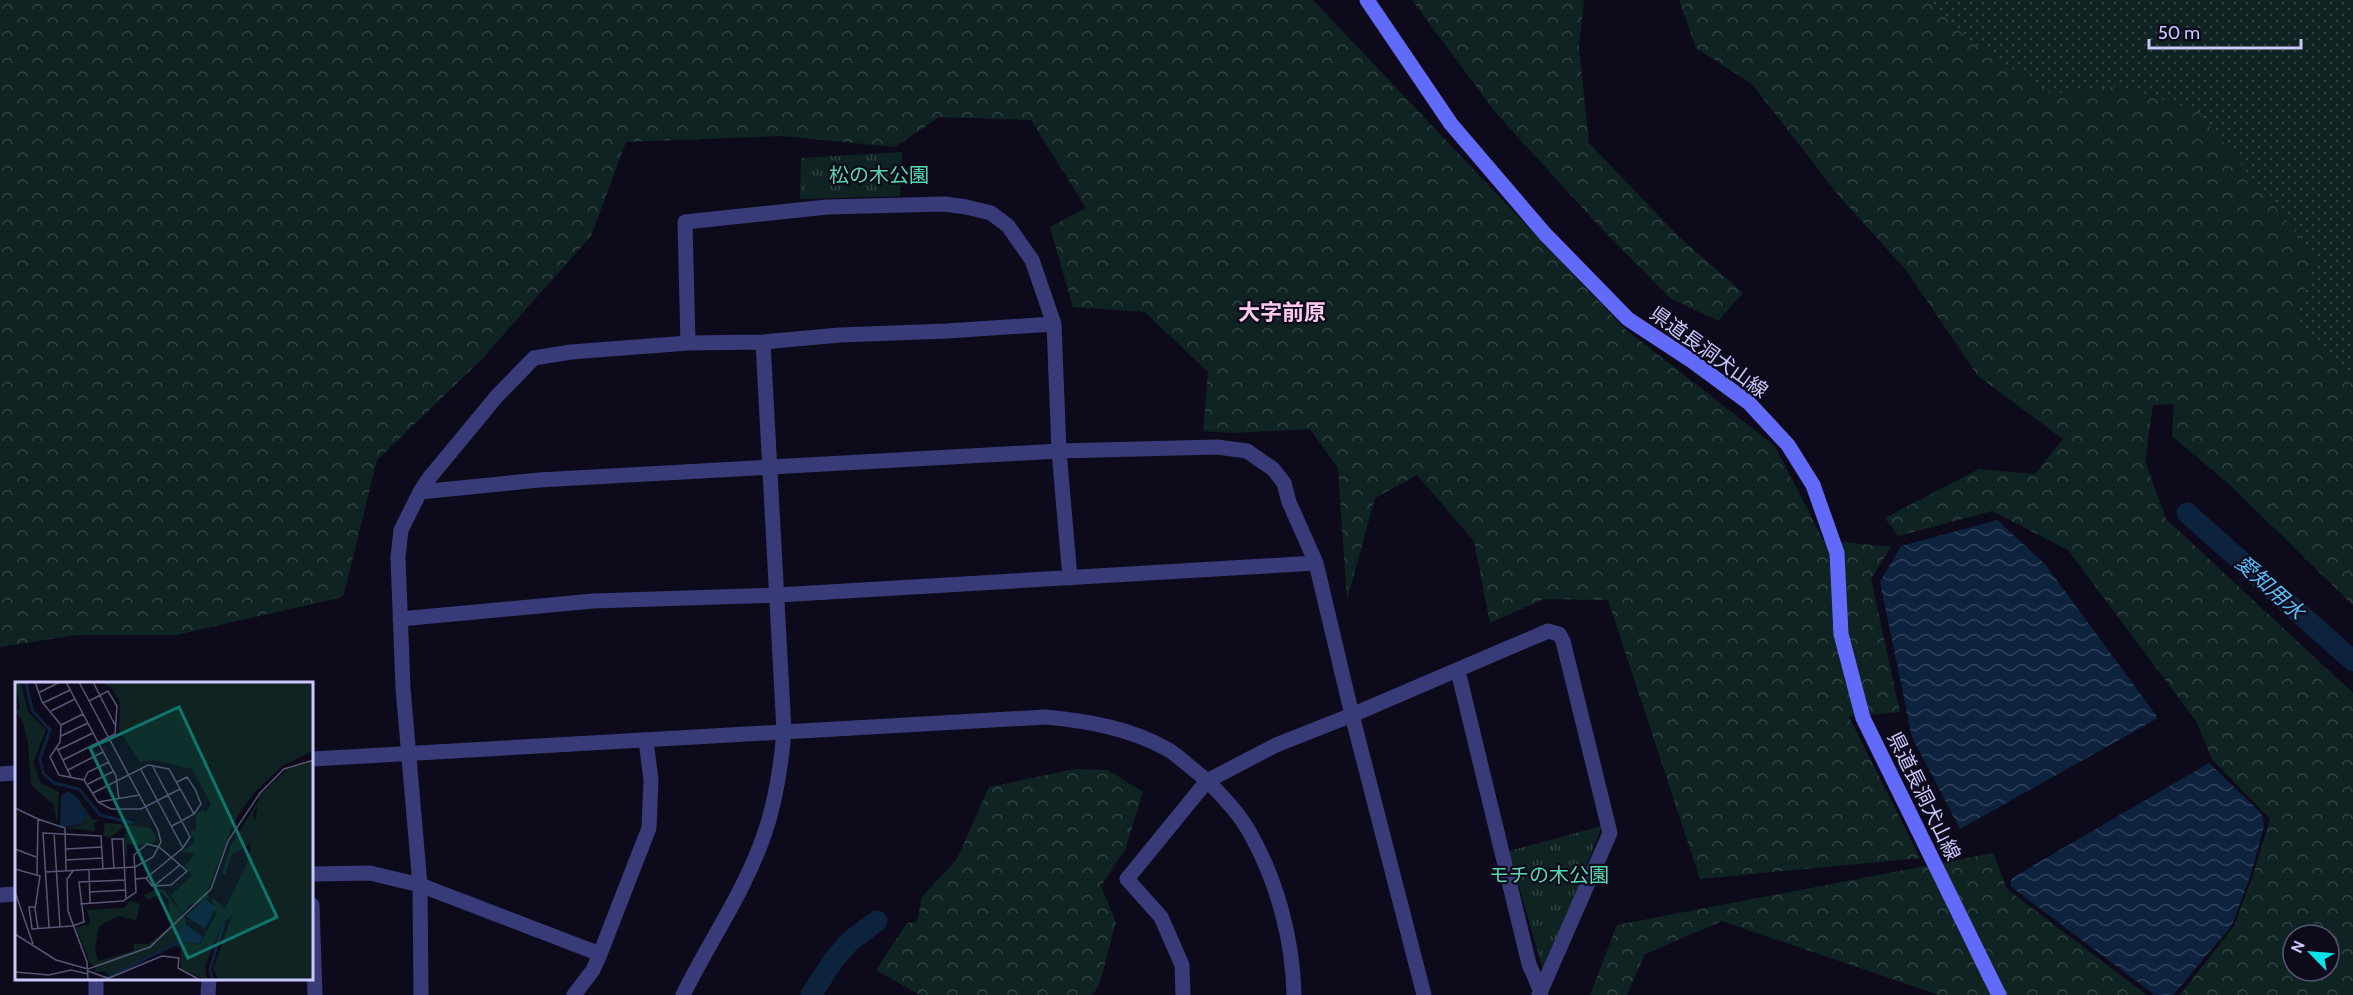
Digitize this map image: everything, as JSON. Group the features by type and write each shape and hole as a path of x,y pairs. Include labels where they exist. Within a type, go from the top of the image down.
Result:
{"main road":[{"name":"県道長洞犬山線","path":"1366,0 1451,124 1545,234 1628,319 1692,361 1749,403 1788,445 1813,485 1837,553 1841,634 1863,718 1999,995"}],"street":[{"path":"688,343 685,222 827,207 945,204 991,213 1008,226 1032,260 1054,324 1059,451 1070,578"},
{"path":"421,995 420,885 408,754 400,619 398,557 401,530 420,492 437,468 496,396 534,358 571,352 688,343 763,342 840,335 1054,324"},
{"path":"683,995 737,895 764,836 778,788 784,731 763,342"},
{"path":"420,492 539,480 1059,451 1216,447 1247,451 1274,469 1284,483 1289,502 1316,563 1352,715 1424,995"},
{"path":"400,619 593,601 778,596 1316,563"},
{"path":"1183,995 1182,965 1161,917 1127,879 1207,781 1276,745 1458,671 1548,631 1559,634 1563,641 1610,833 1540,993"},
{"path":"1458,671 1529,964 1540,993"},
{"path":"314,759 1045,717 1088,721 1136,734 1169,750 1207,781 1250,831 1271,878 1288,939 1294,995"},
{"path":"574,995 593,970 649,828 651,780 646,740"},
{"path":"0,774 15,773"},
{"path":"314,874 370,873 420,885 600,954"},
{"path":"0,895 15,894"},
{"path":"314,965 315,995"},
{"path":"208,995 209,980"}],"green space":[{"path":"0,0 1313,0 1624,328 1775,446 1823,540 1891,547 1871,579 1900,712 1849,717 1920,858 1700,879 1608,600 1544,599 1490,623 1474,541 1417,475 1375,498 1347,600 1338,468 1310,429 1232,433 1203,431 1208,372 1145,312 1073,307 1050,227 1086,208 1031,120 939,117 895,147 782,136 626,142 591,236 479,362 377,460 343,597 176,635 77,635 0,647"},
{"path":"1412,0 1584,0 1579,47 1589,143 1679,237 1743,293 1718,321 1670,298 1599,226 1496,113"},
{"path":"1679,0 1927,0 1969,40 2051,94 2121,86 2197,110 2316,257 2296,316 2347,375 2353,374 2353,605 2230,485 2172,436 2174,404 2153,405 2145,461 2166,519 2353,693 2353,995 2180,995 2234,926 2270,819 2212,759 2196,721 2068,550 1992,511 1898,536 1885,518 1979,469 2035,474 2063,439 1978,376 1906,270 1839,196 1752,84 1696,48"},
{"path":"1715,0 2353,0 2353,426"},
{"name":"松の木公園","path":"902,152 900,196 800,199 801,158"},
{"path":"1075,769 1108,770 1143,792 1125,850 1101,886 1116,922 1099,986 1092,995 920,995 876,970 907,923 917,922 922,897 957,859 989,787"},
{"name":"モチの木公園","path":"1602,826 1544,974 1509,851"},
{"path":"1993,853 2007,889 2147,995 1939,995 1722,921 1645,954 1627,995 1590,995 1617,925"}],"water":[{"path":"1997,520 2045,564 2158,718 1960,829 1912,737 1880,582 1901,546"},
{"path":"2209,763 2260,812 2264,826 2251,874 2232,925 2173,995 2155,995 2010,886 2012,878"}],"waterway":[{"name":"愛知用水","path":"2187,513 2353,661"},
{"name":"愛知用水","path":"811,995 833,961 850,941 877,921"}],"district":[{"name":"大字前原","path":"1282,312"}]}
